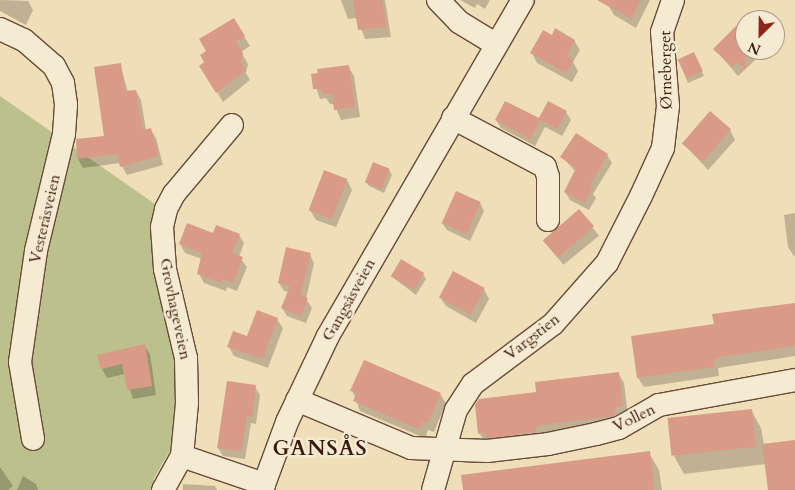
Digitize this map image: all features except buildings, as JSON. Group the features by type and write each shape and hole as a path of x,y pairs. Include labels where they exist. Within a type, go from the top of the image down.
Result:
{"street":[{"path":"438,0 459,22 497,45"},
{"name":"Gangsåsveien","path":"263,487 297,400 328,336 523,0"},
{"name":"Ørneberget","path":"641,196 663,148 668,106 662,32 673,0"},
{"name":"Vesteråsveien","path":"0,29 24,40 54,66 63,83 66,105 64,134 36,251 20,362 33,439"},
{"path":"453,118 544,167 548,177 548,220"},
{"name":"Grovhageveien","path":"163,490 182,456 187,402 186,358 165,269 162,227 166,209 174,194 232,124"},
{"name":"Vargstien","path":"442,452 456,410 473,384 553,324 607,263 641,196"},
{"name":"Vollen","path":"297,400 411,448 442,452 487,451 548,444 619,428 659,405 795,380"},
{"path":"434,490 442,452"},
{"path":"182,456 263,487"}],"green space":[{"path":"0,96 155,204 199,400 153,480 164,485 162,490 0,490"}],"district":[{"name":"GANSÅS","path":"320,449"}]}
